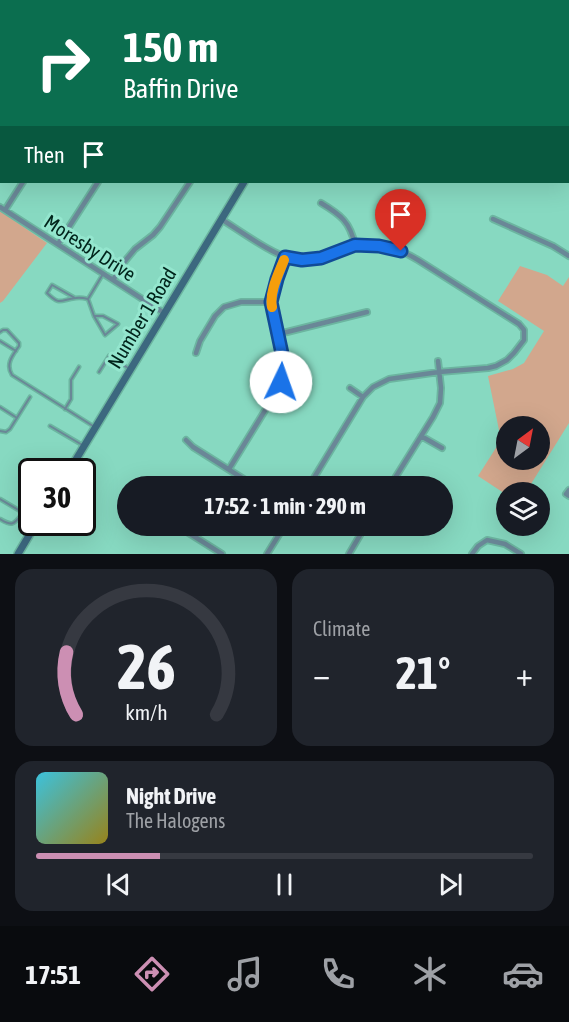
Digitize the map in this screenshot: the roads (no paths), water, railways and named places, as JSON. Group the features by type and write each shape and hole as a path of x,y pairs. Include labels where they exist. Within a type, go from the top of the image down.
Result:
{"main road":[{"name":"Number 1 Road","path":"77,458 243,183"},
{"path":"18,554 29,536"}],"street":[{"path":"3,209 22,183"},
{"path":"58,244 97,183"},
{"path":"113,280 130,254 160,227 188,183"},
{"path":"321,203 346,221 355,245"},
{"name":"Moresby Drive","path":"3,209 164,314"},
{"path":"221,219 285,257 302,260 321,258 355,245 391,248 410,255 519,324 524,330 525,336 522,343 514,353 503,362 488,368 439,372 383,381 373,387 363,397 315,476"},
{"path":"493,219 553,246 569,256"},
{"path":"229,470 281,382 284,363 271,302 285,257"},
{"path":"196,353 200,340 215,316 224,307 241,302 271,302"},
{"path":"279,334 367,312"},
{"path":"396,476 440,403 438,361"},
{"path":"350,388 363,397"},
{"path":"421,436 442,448"},
{"path":"186,440 193,447 239,476"},
{"path":"193,536 222,554"},
{"path":"267,554 278,536"},
{"path":"349,554 360,536"},
{"path":"472,554 487,540 505,544 521,554"}],"lane":[{"path":"87,299 103,274"},
{"path":"75,297 62,302 46,293 52,285 75,297 87,299"},
{"path":"87,299 94,316 105,335 118,324 103,316 94,316"},
{"path":"0,332 7,330 20,344 8,364 12,375 95,427"},
{"path":"0,341 16,351"},
{"path":"99,372 109,356 130,369"},
{"path":"65,409 71,399 71,380 79,367"},
{"path":"0,431 8,431 30,397"},
{"path":"0,407 17,418"},
{"path":"50,426 84,446"},
{"path":"0,499 18,510"},
{"path":"0,519 13,524 18,518"}]}
